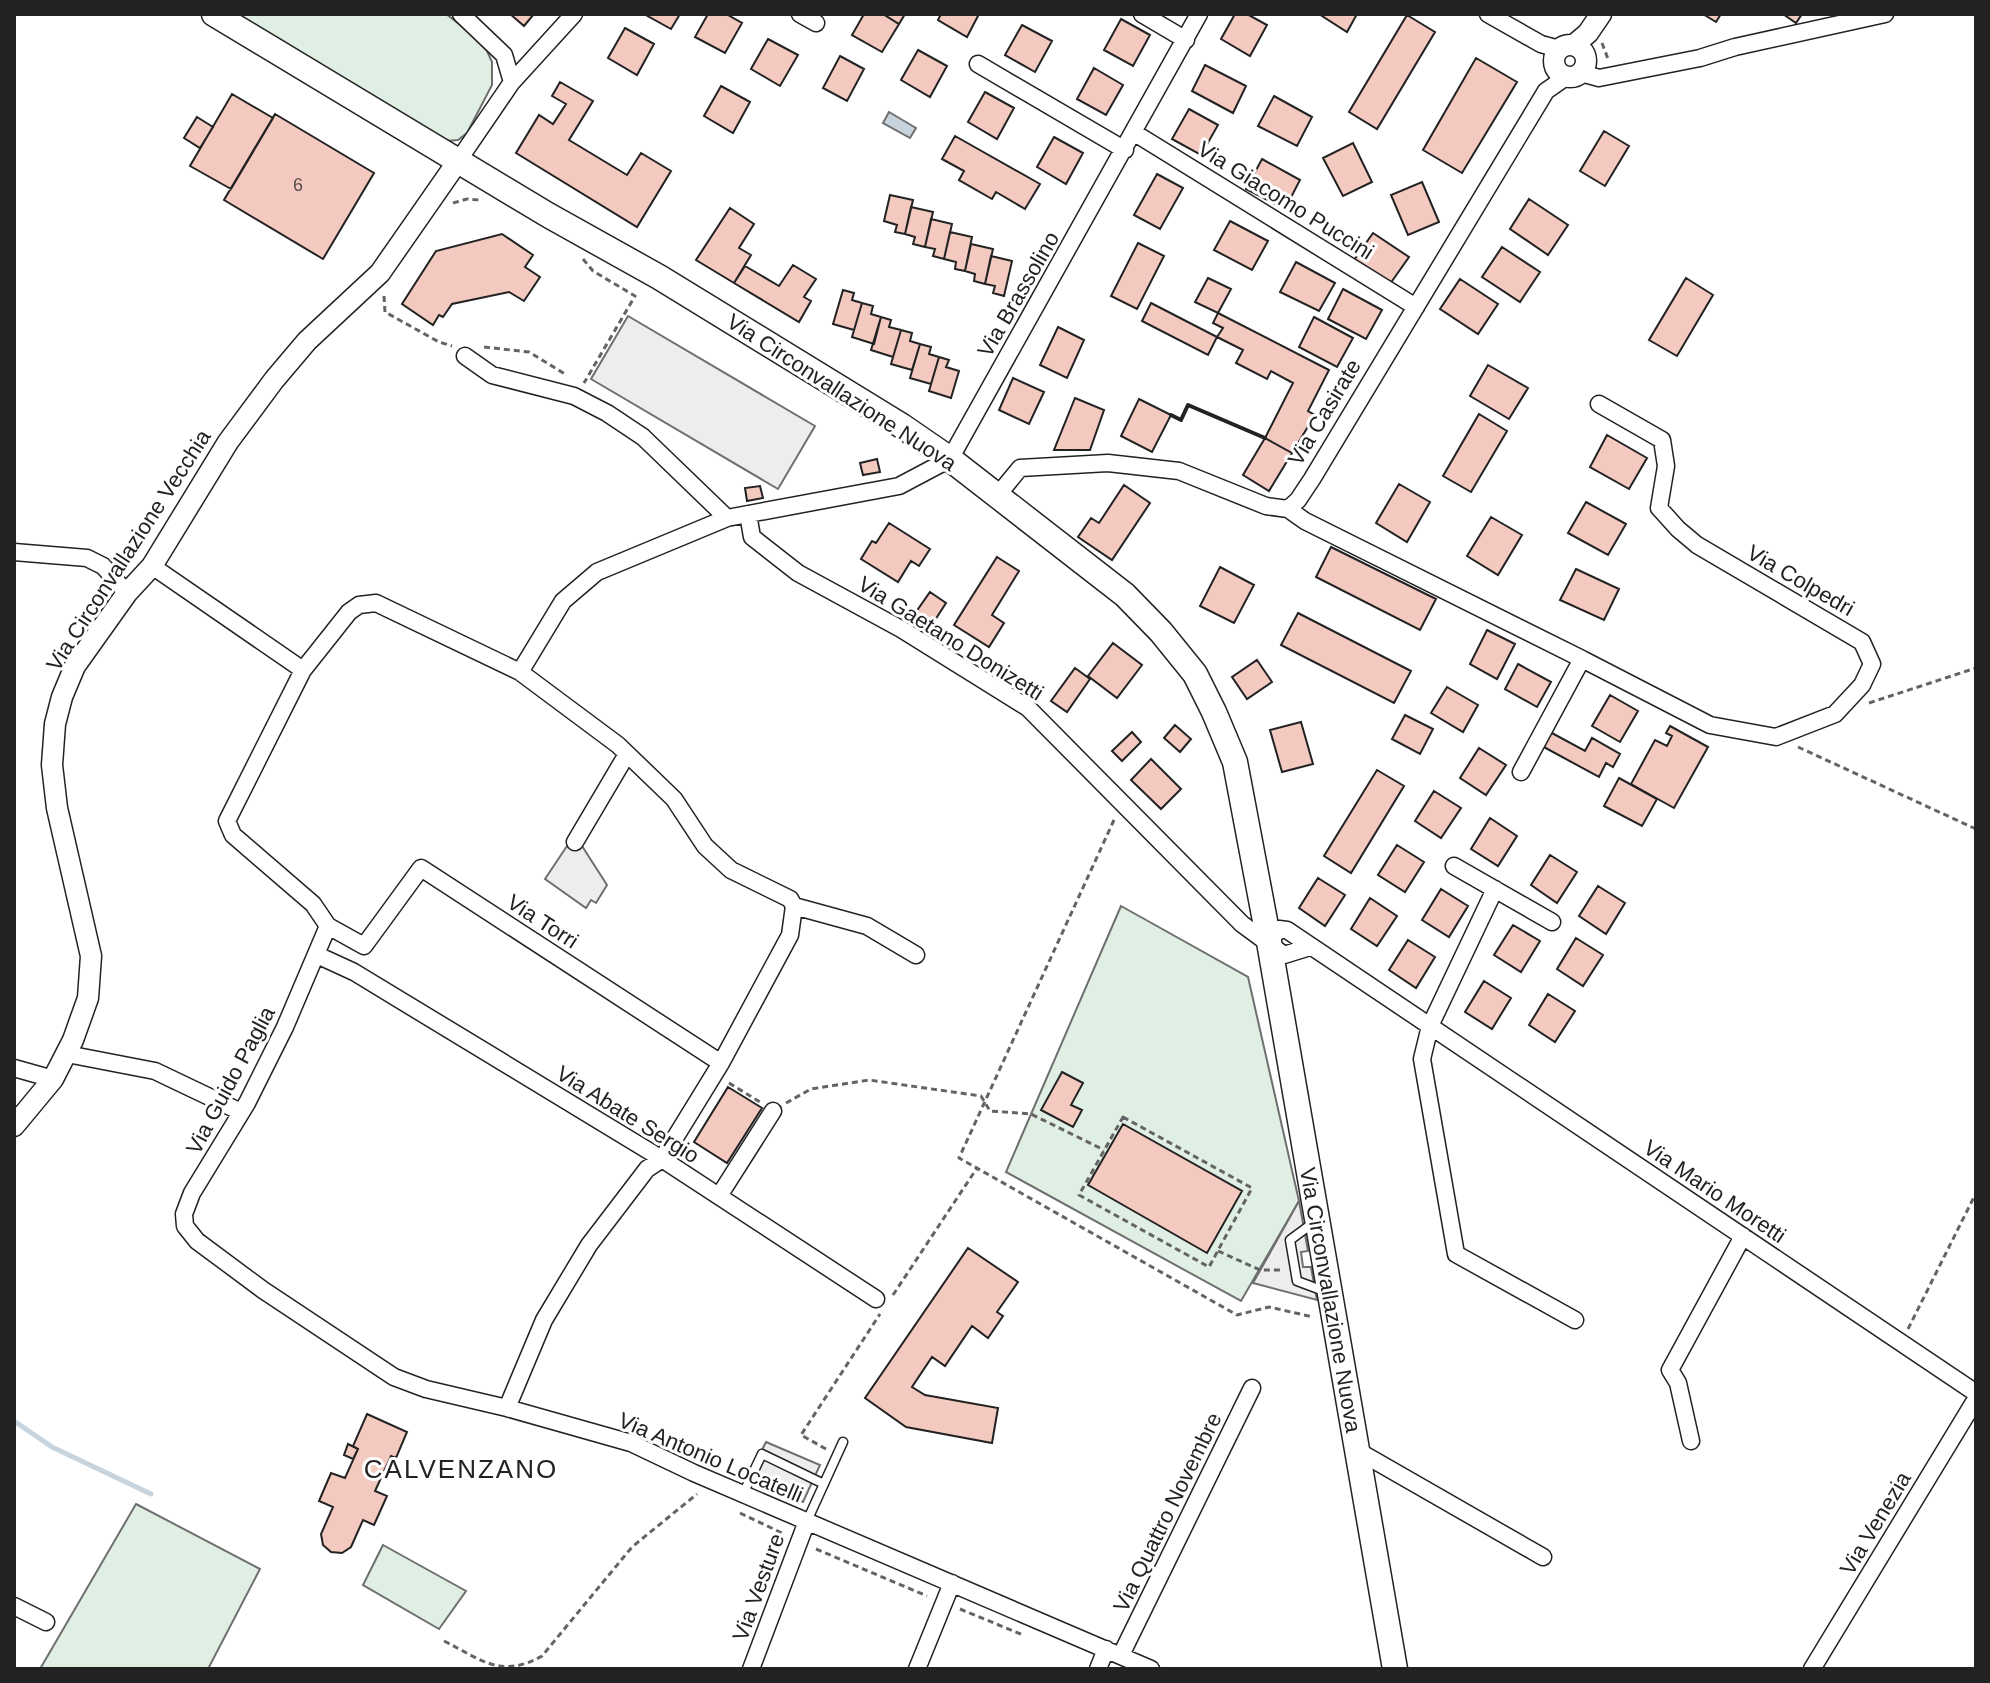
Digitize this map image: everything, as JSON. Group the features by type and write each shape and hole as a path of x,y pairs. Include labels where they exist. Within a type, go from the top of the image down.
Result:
{"main road":[{"name":"Via Circonvallazione Nuova","path":"214,14 789,355 950,459 1125,595 1161,632 1195,674 1235,762 1396,1665"}],"street":[{"path":"461,14 504,55 512,82"},
{"path":"458,161 512,82 574,14"},
{"path":"800,14 816,23"},
{"path":"1142,14 1186,40"},
{"name":"Via Brassolino","path":"950,459 1199,14"},
{"path":"1488,14 1573,57 1700,58 1735,47 1885,14"},
{"name":"Via Casirate","path":"1288,509 1312,479 1546,91 1601,14"},
{"path":"978,64 1125,150"},
{"name":"Via Giacomo Puccini","path":"1133,132 1416,307"},
{"name":"Via Circonvallazione Vecchia","path":"14,1126 53,1079 67,1054 88,998 91,956 57,808 52,765 55,724 75,666 127,593 152,566 228,442 307,341 380,273 458,161"},
{"path":"466,349 492,375 574,396 607,413 643,437 727,518"},
{"name":"Via Colpedri","path":"1599,404 1662,440 1666,466 1659,508 1678,529 1697,545 1862,642 1872,664 1862,685 1835,714 1776,737"},
{"path":"520,672 563,601 597,572 727,518 899,486 950,459"},
{"path":"997,496 1020,468 1108,463 1179,471 1266,506 1288,509 1305,521 1710,725 1776,737"},
{"name":"Via Gaetano Donizetti","path":"748,514 752,537 798,573 901,629 1028,708 1242,924 1269,942"},
{"path":"14,552 87,558 103,566 127,593"},
{"path":"152,566 303,670"},
{"path":"328,926 313,904 233,835 227,821 303,670 349,612 359,605 376,603 520,672 627,754 674,799 705,846 731,870 790,899 794,906 790,935 717,1068 662,1159 647,1169 589,1245 544,1320 507,1408"},
{"path":"1521,772 1582,659"},
{"path":"575,842 627,754"},
{"path":"1454,866 1552,922"},
{"name":"Via Torri","path":"328,926 364,946 421,868 717,1068"},
{"path":"1495,889 1430,1026 1422,1059 1456,1254 1575,1320"},
{"path":"794,906 867,926 916,955"},
{"name":"Via Guido Paglia","path":"185,1226 184,1214 192,1193 226,1140 285,1027 328,926"},
{"name":"Via Mario Moretti","path":"1269,942 1284,955 1310,947 1976,1393"},
{"name":"Via Abate Sergio","path":"317,955 354,972 662,1159 876,1299"},
{"path":"67,1054 155,1071 241,1112"},
{"path":"14,1068 53,1079"},
{"path":"719,1196 773,1111"},
{"name":"Via Antonio Locatelli","path":"185,1226 197,1241 263,1290 394,1377 426,1389 631,1443 1151,1669"},
{"path":"1691,1441 1678,1383 1670,1370 1743,1236"},
{"name":"Via Quattro Novembre","path":"1098,1669 1114,1652 1252,1388"},
{"name":"Via Venezia","path":"1812,1669 1976,1399"},
{"path":"1358,1451 1543,1557"},
{"name":"Via Vesture","path":"751,1669 807,1521"},
{"path":"917,1669 952,1583"},
{"path":"14,1606 46,1622"}],"lane":[{"path":"1317,1220 1290,1240 1295,1270 1297,1281 1332,1304"},
{"path":"807,1521 843,1442"},
{"path":"743,1494 762,1454 824,1484"}],"path":[{"path":"448,208 456,201 486,200"},
{"path":"579,254 593,271 635,296 583,386 590,390"},
{"path":"384,295 385,312 439,342 466,349 529,352 569,377"},
{"path":"1835,714 1976,668"},
{"path":"1776,737 1976,829"},
{"path":"1122,802 959,1158 1237,1315 1269,1307 1319,1318 1332,1304"},
{"path":"717,1068 773,1111 811,1089 869,1080 981,1096 990,1111 1031,1114 1104,1150"},
{"path":"1123,1117 1252,1188 1218,1251 1209,1267 1079,1195 1123,1117"},
{"path":"837,1455 801,1435 977,1168"},
{"path":"1902,1342 1976,1193"},
{"path":"1218,1251 1260,1270 1295,1270"}],"green space":[{"path":"237,14 446,14 483,42 492,62 492,85 467,133 458,140 446,141"},
{"path":"1121,906 1248,977 1299,1201 1241,1301 1006,1172"},
{"path":"136,1504 260,1569 208,1669 40,1669"},
{"path":"383,1545 466,1591 439,1629 363,1585"}],"shaded area":[{"path":"889,112 916,128 910,138 883,123"},
{"path":"628,316 815,426 778,489 591,379"},
{"path":"571,840 582,846 607,885 596,903 591,900 586,908 545,879"},
{"path":"1299,1201 1308,1251 1301,1252 1303,1267 1311,1267 1317,1300 1253,1283"},
{"path":"766,1442 820,1465 803,1502 747,1479"}],"building":[{"path":"510,14 534,14 524,26"},
{"path":"644,14 680,14 671,29"},
{"path":"708,14 726,14 742,23 725,53 695,37"},
{"path":"864,14 883,14 899,24 882,52 852,35"},
{"path":"883,14 905,14 899,24"},
{"path":"941,14 979,14 967,37 938,20"},
{"path":"1235,14 1247,14 1267,25 1250,56 1221,39"},
{"path":"1319,14 1357,14 1347,32"},
{"path":"1703,14 1721,14 1716,22"},
{"path":"1783,14 1802,14 1796,23"},
{"path":"1407,15 1435,32 1377,129 1349,112"},
{"path":"1121,19 1150,35 1133,66 1104,50"},
{"path":"1022,25 1052,41 1035,72 1005,55"},
{"path":"625,28 654,44 637,75 608,58"},
{"path":"768,39 798,55 780,86 751,69"},
{"path":"918,50 947,66 930,97 901,80"},
{"path":"840,56 864,69 847,101 823,88"},
{"path":"1476,58 1517,82 1462,173 1423,150"},
{"path":"1205,65 1246,86 1233,113 1192,91"},
{"path":"1094,68 1123,85 1106,115 1077,99"},
{"path":"560,82 593,101 569,140 627,175 641,153 671,171 637,227 516,153 539,115 553,124 566,104 552,96"},
{"path":"721,86 750,102 733,133 704,116"},
{"path":"985,92 1014,108 997,139 968,122"},
{"path":"232,94 273,118 231,189 190,166"},
{"path":"1274,96 1312,117 1297,146 1258,126"},
{"path":"1189,109 1218,125 1201,155 1172,139"},
{"path":"275,114 374,173 323,259 224,200"},
{"path":"197,117 213,127 200,148 184,138"},
{"path":"1604,131 1629,146 1605,186 1580,171"},
{"path":"955,136 1040,184 1025,209 996,192 992,199 959,180 964,171 942,159"},
{"path":"1054,137 1083,153 1066,184 1037,167"},
{"path":"1353,143 1372,182 1343,196 1323,158"},
{"path":"1262,159 1300,180 1285,209 1246,189"},
{"path":"1157,174 1183,188 1160,229 1134,215"},
{"path":"1422,182 1439,222 1408,235 1391,195"},
{"path":"890,195 913,200 905,234 895,232 897,225 884,221"},
{"path":"1529,199 1568,225 1548,255 1510,229"},
{"path":"911,207 933,212 925,247 913,244 915,237 905,234"},
{"path":"730,208 754,224 739,248 751,255 734,283 696,260"},
{"path":"931,219 952,224 944,259 933,256 935,249 925,247"},
{"path":"1230,221 1268,241 1252,270 1214,250"},
{"path":"950,232 972,237 965,271 955,269 956,262 944,259"},
{"path":"1373,233 1409,257 1390,284 1354,260"},
{"path":"502,234 533,255 525,267 540,277 524,301 509,292 452,304 433,325 402,304 436,251"},
{"path":"1138,243 1164,256 1137,309 1111,296"},
{"path":"971,244 993,249 985,284 974,281 975,274 965,271"},
{"path":"1502,247 1540,272 1520,302 1482,277"},
{"path":"991,256 1012,261 1004,296 993,293 995,286 985,284"},
{"path":"1296,262 1335,283 1319,311 1280,292"},
{"path":"793,265 816,279 804,297 811,301 799,322 734,283 745,266 779,286"},
{"path":"1208,278 1231,289 1218,313 1195,302"},
{"path":"1686,278 1713,295 1677,356 1649,340"},
{"path":"1460,279 1498,304 1478,334 1440,309"},
{"path":"1343,289 1382,310 1366,339 1328,319"},
{"path":"843,290 854,293 852,300 862,303 854,330 833,324"},
{"path":"862,303 873,306 871,314 881,317 874,344 852,337"},
{"path":"1151,303 1217,337 1208,355 1142,321"},
{"path":"1218,313 1329,370 1308,411 1315,415 1292,453 1265,438 1293,383 1271,371 1267,379 1236,363 1243,350 1217,337 1223,328 1213,323"},
{"path":"881,317 891,320 889,327 901,330 893,357 871,350"},
{"path":"1314,317 1353,338 1337,367 1299,347"},
{"path":"1058,327 1084,340 1067,378 1040,365"},
{"path":"901,330 912,333 910,341 920,344 912,370 891,364"},
{"path":"920,344 931,347 929,354 939,357 931,384 910,378"},
{"path":"939,357 949,360 946,367 959,371 951,398 929,391"},
{"path":"1488,365 1528,388 1509,419 1470,396"},
{"path":"1013,378 1044,392 1029,424 999,410"},
{"path":"1075,398 1104,410 1090,450 1054,450"},
{"path":"1139,399 1171,415 1152,452 1121,436"},
{"path":"1479,414 1507,431 1471,492 1443,476"},
{"path":"1607,435 1647,458 1629,489 1590,467"},
{"path":"1265,438 1292,453 1269,491 1243,475"},
{"path":"877,459 880,472 863,475 860,463"},
{"path":"1399,484 1430,502 1407,542 1376,523"},
{"path":"1124,485 1150,503 1112,560 1078,537 1091,518 1099,523"},
{"path":"760,486 763,498 747,501 745,488"},
{"path":"1586,502 1626,524 1608,555 1568,533"},
{"path":"1491,517 1522,535 1498,575 1467,556"},
{"path":"889,523 930,549 919,566 911,561 898,582 861,559"},
{"path":"1331,547 1436,599 1420,630 1316,577"},
{"path":"997,557 1019,571 992,615 1004,623 989,647 954,625"},
{"path":"1220,567 1254,585 1234,623 1200,606"},
{"path":"1576,569 1619,589 1604,620 1560,600"},
{"path":"930,592 946,603 926,634 909,622"},
{"path":"1298,613 1411,671 1394,703 1281,645"},
{"path":"1487,630 1515,644 1497,679 1470,664"},
{"path":"1113,643 1142,665 1117,698 1088,676"},
{"path":"1257,660 1272,682 1247,699 1232,677"},
{"path":"1518,664 1551,682 1537,707 1505,689"},
{"path":"1075,668 1090,679 1067,712 1051,701"},
{"path":"1447,687 1478,705 1463,732 1431,713"},
{"path":"1610,695 1638,711 1620,742 1592,726"},
{"path":"1405,715 1433,729 1420,754 1392,739"},
{"path":"1301,722 1313,764 1282,772 1270,730"},
{"path":"1175,725 1191,739 1180,752 1164,738"},
{"path":"1670,726 1708,747 1674,808 1631,784 1655,740 1667,746 1672,736 1666,733"},
{"path":"1132,732 1141,742 1122,761 1112,751"},
{"path":"1550,732 1585,751 1592,738 1620,754 1613,767 1606,763 1599,777 1542,746"},
{"path":"1479,748 1506,765 1486,795 1460,778"},
{"path":"1151,759 1181,789 1161,809 1131,780"},
{"path":"1377,770 1404,786 1351,873 1324,856"},
{"path":"1619,778 1657,799 1642,826 1604,806"},
{"path":"1434,791 1461,808 1441,838 1415,821"},
{"path":"1490,818 1517,836 1498,866 1471,849"},
{"path":"1397,845 1424,862 1405,892 1378,875"},
{"path":"1550,855 1577,872 1557,903 1531,885"},
{"path":"1318,878 1345,895 1325,926 1299,908"},
{"path":"1598,886 1625,903 1606,934 1579,916"},
{"path":"1441,889 1468,906 1449,937 1422,920"},
{"path":"1370,898 1397,916 1377,946 1351,929"},
{"path":"1513,925 1540,941 1521,972 1494,955"},
{"path":"1576,938 1603,955 1583,986 1557,969"},
{"path":"1408,940 1435,957 1416,988 1389,970"},
{"path":"1484,981 1511,998 1492,1029 1465,1012"},
{"path":"1548,994 1575,1011 1555,1042 1529,1025"},
{"path":"1062,1072 1083,1083 1071,1105 1082,1110 1073,1127 1041,1110"},
{"path":"728,1087 762,1108 727,1163 694,1142"},
{"path":"1123,1124 1242,1191 1207,1253 1088,1185"},
{"path":"968,1248 1018,1282 997,1312 1003,1316 988,1338 972,1326 945,1366 932,1357 912,1387 925,1395 998,1408 992,1443 906,1427 865,1398"},
{"path":"367,1414 407,1432 396,1458 391,1456 375,1491 387,1496 374,1525 363,1520 351,1547 342,1553 331,1552 323,1545 321,1534 333,1507 319,1501 331,1473 345,1478 358,1449 353,1446"},
{"path":"348,1444 358,1449 353,1459 344,1455"}],"waterway":[{"path":"14,1421 52,1447 151,1494"}],"wall":[{"path":"1171,415 1181,420 1188,405 1265,438"}],"district":[{"name":"CALVENZANO","path":"461,1469"}]}
